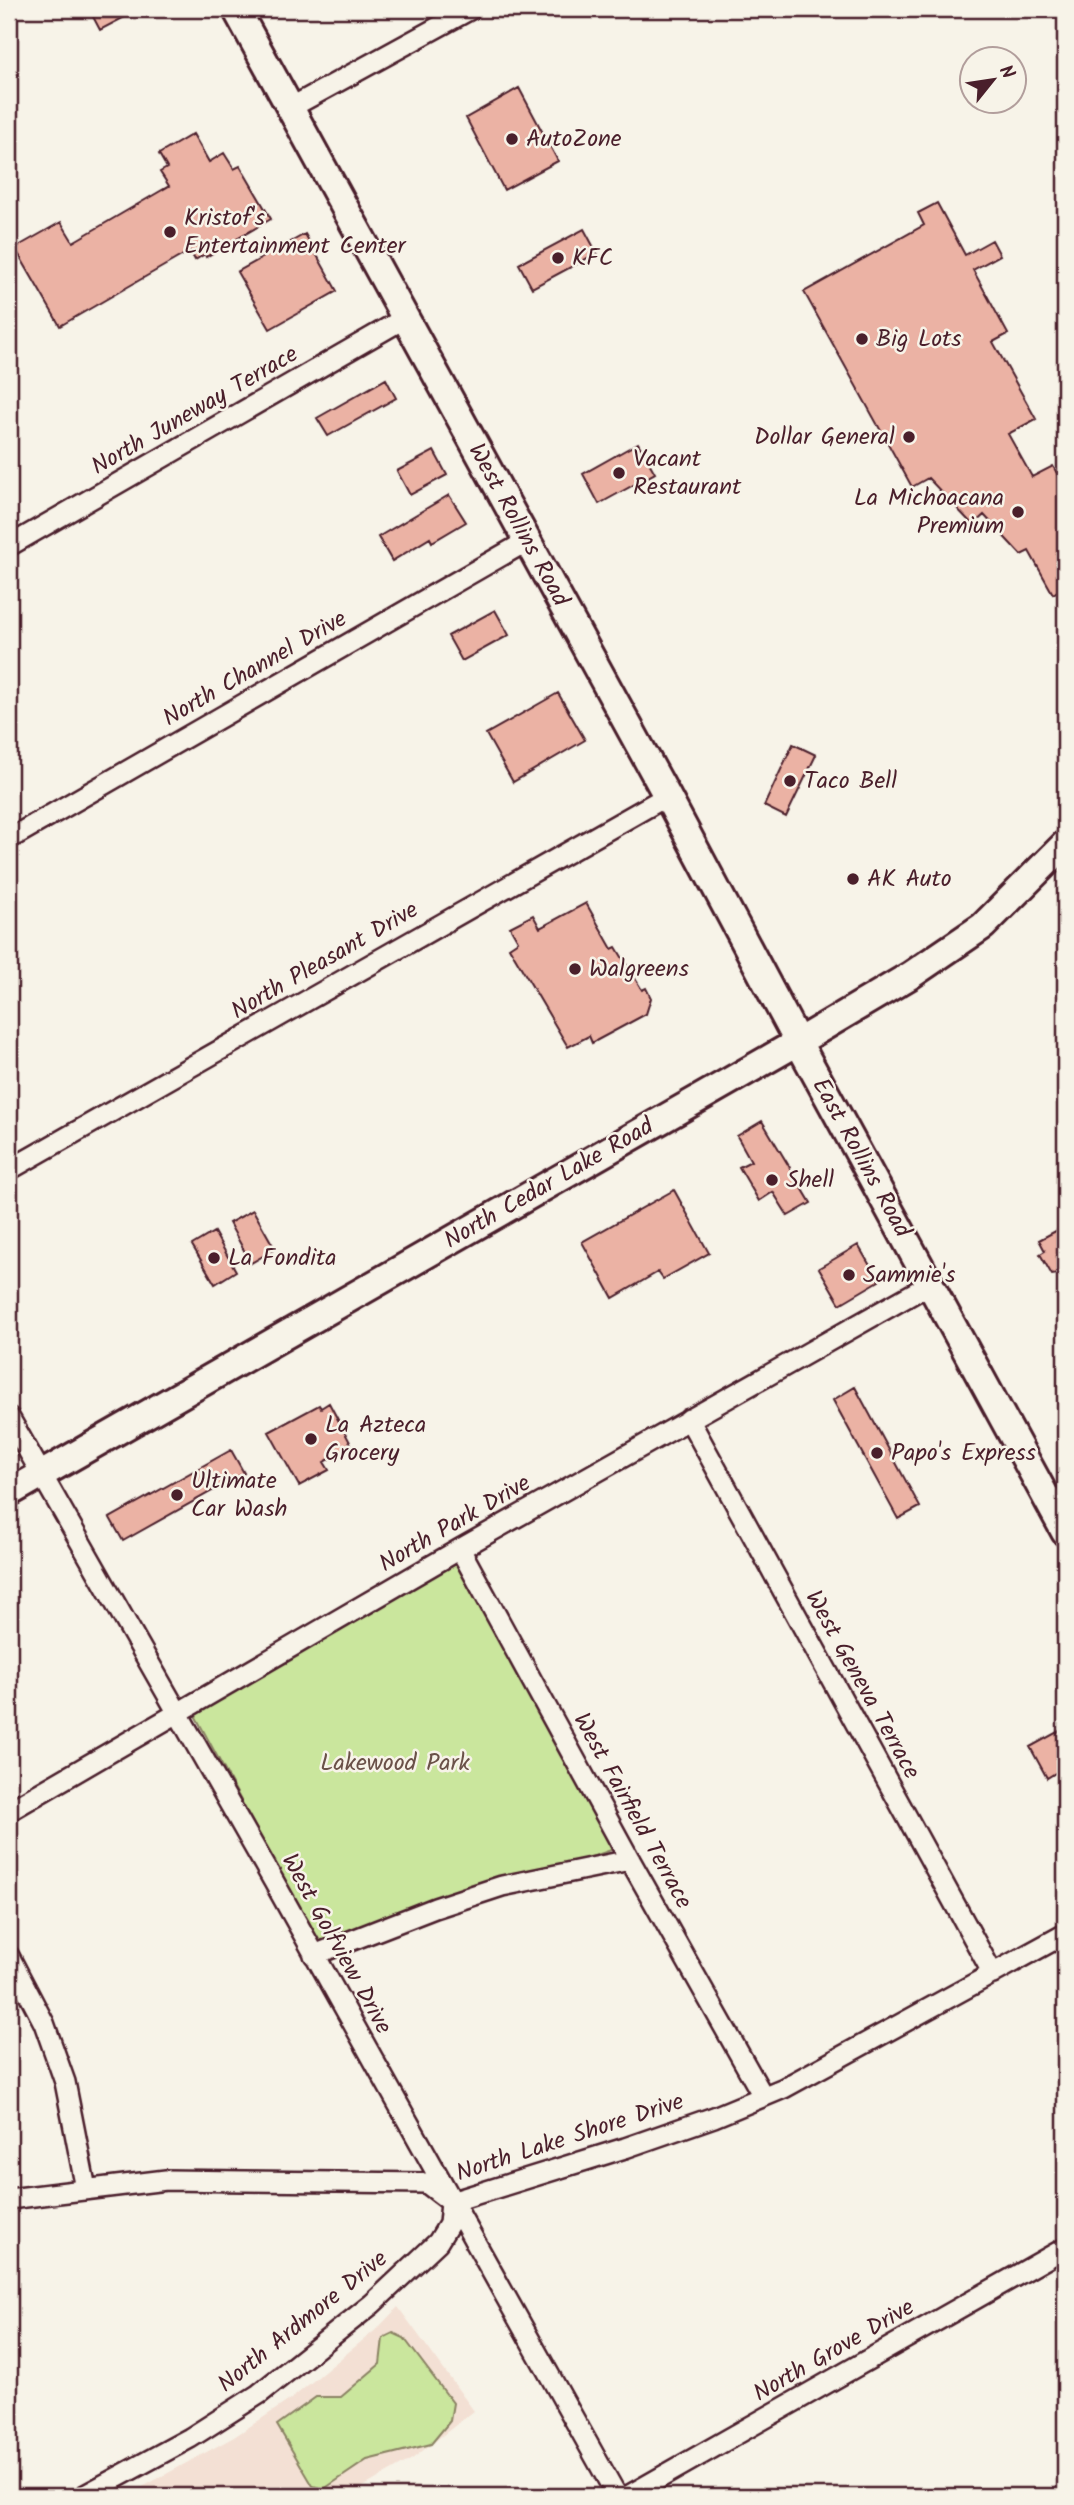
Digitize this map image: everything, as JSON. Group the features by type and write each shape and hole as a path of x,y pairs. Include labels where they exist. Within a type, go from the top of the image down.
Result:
{"main road":[{"name":"West Rollins Road","path":"236,9 667,796 798,1042"},
{"name":"North Cedar Lake Road","path":"9,1493 911,975 983,926 1065,844"},
{"name":"East Rollins Road","path":"798,1042 1065,1532"}],"street":[{"path":"290,108 471,9"},
{"name":"North Juneway Terrace","path":"9,546 405,318"},
{"name":"North Channel Drive","path":"9,839 527,541"},
{"name":"North Pleasant Drive","path":"9,1170 667,796"},
{"name":"North Park Drive","path":"9,1811 460,1549 930,1284"},
{"name":"West Golfview Drive","path":"9,1418 178,1713 617,2496"},
{"name":"West Geneva Terrace","path":"688,1419 992,1974"},
{"name":"West Fairfield Terrace","path":"460,1549 763,2096"},
{"path":"314,1955 435,1908 502,1886 630,1860"},
{"name":"North Lake Shore Drive","path":"9,2199 166,2180 426,2183 451,2202 625,2148 714,2117 784,2088 1065,1934"},
{"path":"9,1956 44,2023 65,2082 86,2189"},
{"name":"North Ardmore Drive","path":"83,2496 190,2438 269,2386 372,2304 438,2242 449,2224 451,2202"},
{"name":"North Grove Drive","path":"628,2496 1065,2248"}],"shaded area":[{"path":"398,2307 474,2411 412,2459 347,2496 126,2496 234,2437 291,2399 378,2328"}],"green space":[{"name":"Lakewood Park","path":"454,1552 617,1848 322,1951 190,1706"},
{"path":"393,2333 404,2338 453,2403 450,2421 431,2444 367,2460 324,2489 313,2486 277,2425 316,2397 341,2397 380,2364 383,2338"}],"building":[{"path":"89,9 140,9 100,30"},
{"name":"AutoZone","path":"519,88 558,161 504,190 466,118"},
{"name":"Kristof's Entertainment Center","path":"193,134 209,162 224,153 234,169 240,166 271,219 206,257 205,254 195,260 190,251 60,326 15,248 61,222 73,242 169,186 160,172 167,168 159,154"},
{"path":"937,203 965,255 992,240 1000,255 973,270 1008,334 993,342 1036,419 1008,434 1032,477 1053,466 1065,488 1065,597 1061,589 1053,594 1029,551 1021,555 984,515 973,525 928,478 912,487 804,292 924,225 918,213"},
{"name":"KFC","path":"584,229 597,253 532,288 519,264"},
{"path":"305,234 337,291 270,329 237,272"},
{"path":"386,379 396,398 328,436 317,418"},
{"name":"Vacant Restaurant","path":"638,443 655,473 599,504 583,474"},
{"path":"434,451 447,475 410,495 397,471"},
{"path":"449,495 466,522 432,542 430,538 392,561 378,537"},
{"path":"495,610 509,635 462,661 448,636"},
{"path":"558,693 585,740 513,782 486,734"},
{"name":"Taco Bell","path":"793,744 816,755 786,817 764,806"},
{"name":"Walgreens","path":"586,903 612,949 616,947 642,990 646,988 651,998 646,1014 592,1043 589,1036 568,1047 509,947 518,941 510,927 533,915 540,928"},
{"name":"Shell","path":"762,1121 811,1203 788,1216 773,1192 759,1201 739,1167 751,1161 737,1136"},
{"path":"674,1190 709,1253 663,1279 658,1272 613,1298 582,1242"},
{"path":"253,1210 275,1249 251,1263 229,1223"},
{"path":"1065,1226 1063,1283 1058,1274 1052,1275 1040,1254 1045,1251 1039,1240"},
{"name":"La Fondita","path":"214,1232 236,1271 215,1284 192,1245"},
{"name":"Sammie's","path":"858,1245 879,1281 840,1304 819,1268"},
{"name":"Papo's Express","path":"855,1387 920,1507 898,1519 833,1400"},
{"name":"La Azteca Grocery","path":"329,1403 352,1446 324,1462 329,1470 299,1486 269,1432 319,1405 321,1408"},
{"name":"Ultimate Car Wash","path":"231,1450 244,1473 123,1541 110,1518"},
{"path":"1061,1730 1065,1736 1065,1767 1047,1778 1030,1747"}],"place":[{"name":"AutoZone","path":"512,139"},
{"name":"Kristof's Entertainment Center","path":"170,232"},
{"name":"KFC","path":"558,258"},
{"name":"Big Lots","path":"862,339"},
{"name":"Dollar General","path":"909,437"},
{"name":"Vacant Restaurant","path":"619,473"},
{"name":"La Michoacana Premium","path":"1018,512"},
{"name":"Taco Bell","path":"790,781"},
{"name":"AK Auto","path":"853,879"},
{"name":"Walgreens","path":"575,969"},
{"name":"Shell","path":"772,1180"},
{"name":"La Fondita","path":"214,1258"},
{"name":"Sammie's","path":"849,1275"},
{"name":"La Azteca Grocery","path":"311,1439"},
{"name":"Papo's Express","path":"877,1453"},
{"name":"Ultimate Car Wash","path":"177,1495"}]}
